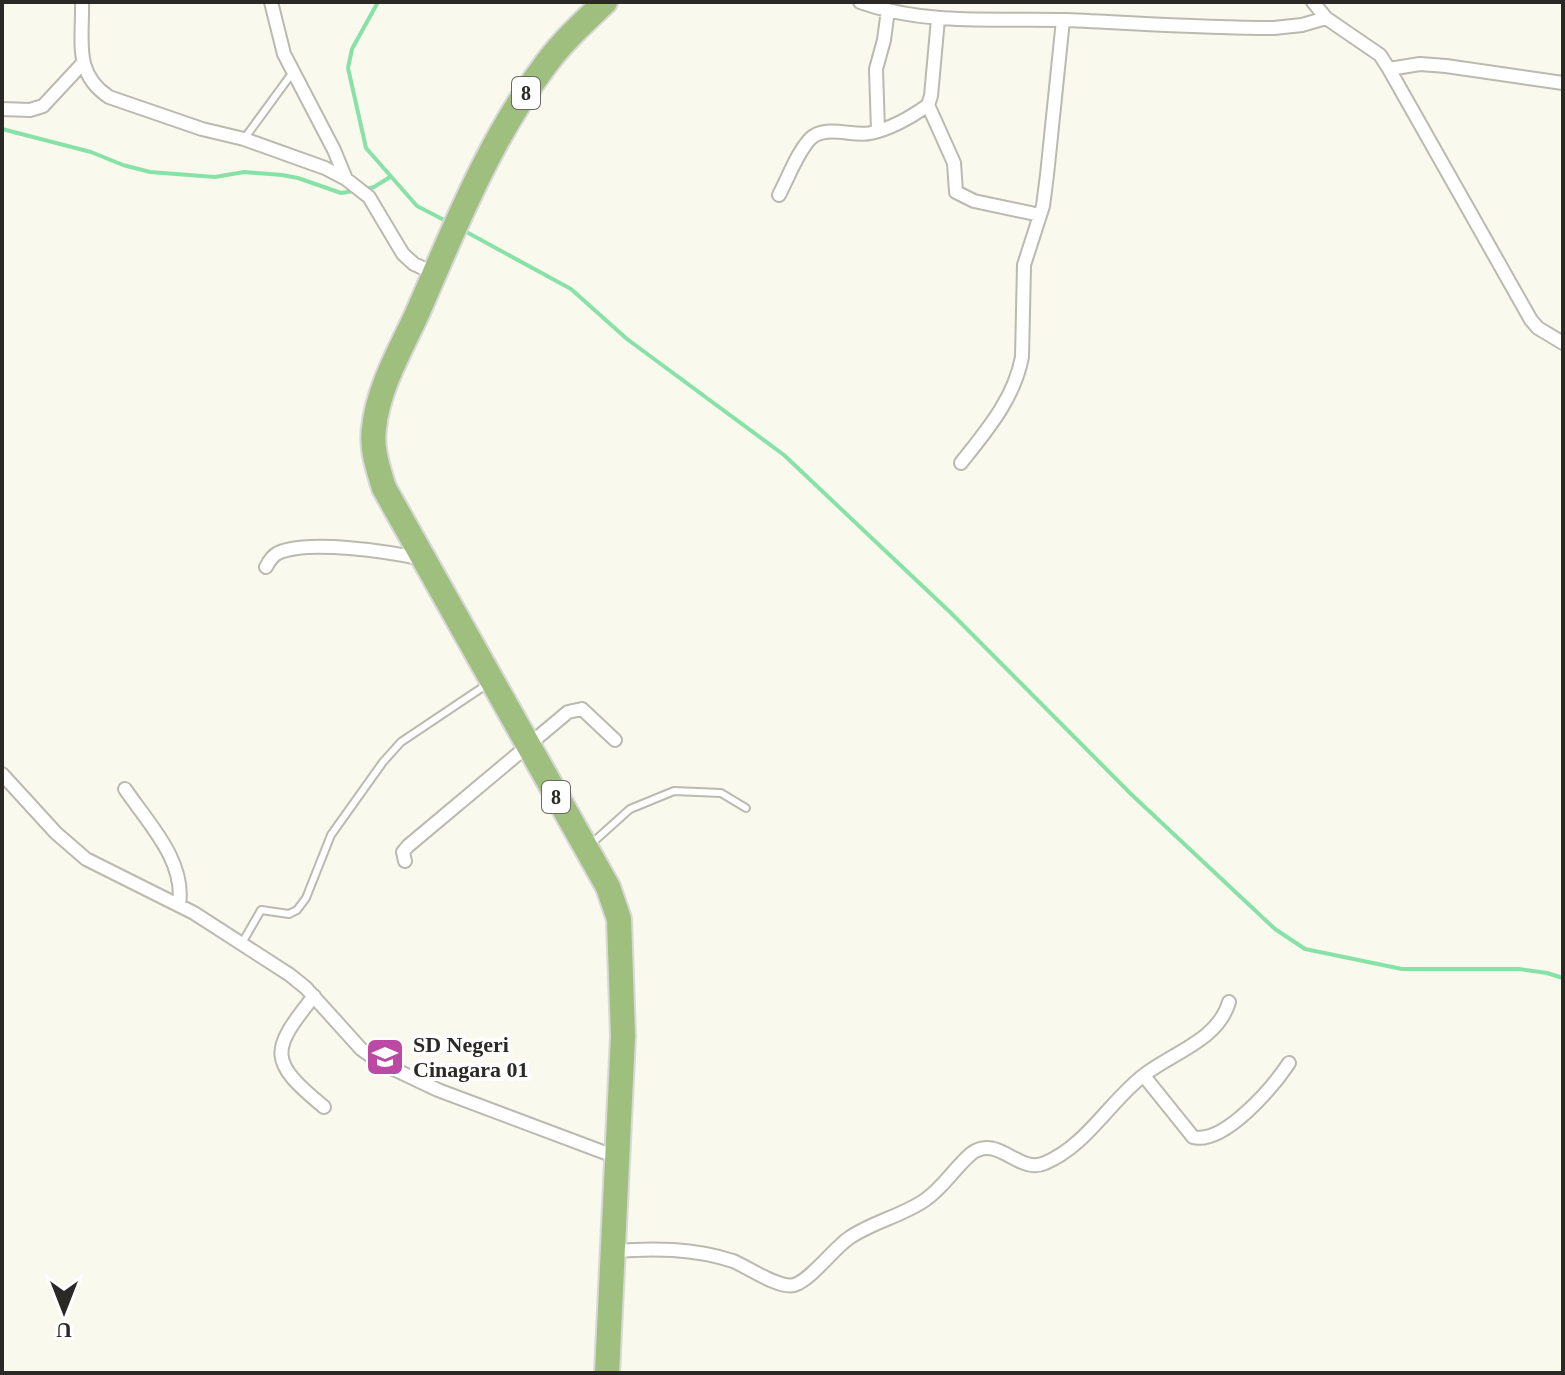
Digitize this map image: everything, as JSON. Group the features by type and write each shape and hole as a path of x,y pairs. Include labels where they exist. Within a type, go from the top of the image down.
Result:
{"highway":[{"name":"8","path":"605,2 546,64 520,103 468,199 388,378 373,431 375,461 384,488 614,902 620,931 623,1036 607,1373"}],"street":[{"path":"82,2 83,63 86,75 96,88 109,97 202,129 244,139 346,179 369,197 403,254 414,264 436,269"},
{"path":"271,2 284,54 346,179"},
{"path":"860,2 938,19 1274,28 1326,18"},
{"path":"1313,2 1326,18 1380,55 1531,320 1538,328 1563,343"},
{"path":"878,131 876,69 888,10"},
{"path":"779,195 809,140 818,134 830,131 868,134 907,120 928,105 938,19"},
{"path":"961,463 1007,401 1020,371 1024,265 1040,215 1047,175 1063,20"},
{"path":"2,109 37,109 83,63"},
{"path":"1389,69 1420,64 1446,66 1563,83"},
{"path":"928,105 954,163 958,195 1040,215"},
{"path":"266,567 272,557 286,550 332,547 392,552 423,559"},
{"path":"405,861 403,852 408,846 568,712 577,709 587,713 615,740"},
{"path":"2,774 56,833 86,859 179,905 290,975 314,996 361,1049 399,1073 619,1158"},
{"path":"125,789 169,853 179,878 179,905"},
{"path":"314,996 286,1033 280,1061 305,1091 324,1107"},
{"path":"613,1251 683,1250 734,1262 782,1284 797,1284 853,1235 924,1201 942,1188 973,1153 982,1148 998,1150 1026,1165 1047,1163 1088,1131 1144,1076 1210,1033 1223,1018 1229,1002"},
{"path":"1144,1076 1193,1137 1202,1139 1211,1137 1255,1104 1289,1063"}],"lane":[{"path":"244,139 293,72"},
{"path":"242,943 261,910 289,914 297,910 306,898 331,835 401,742 491,681"},
{"path":"585,848 630,809 674,791 721,793 746,808"}],"waterway":[{"path":"378,2 352,49 348,68 366,148 417,206 446,221"},
{"path":"2,129 91,152 150,172 215,177 244,172 282,175 341,193 354,191"},
{"path":"366,189 390,177"},
{"path":"461,229 571,289 627,339 784,455 951,613 1132,795 1275,929 1305,949 1402,969 1519,969 1563,978"}],"place":[{"name":"SD Negeri Cinagara 01","path":"385,1057"}]}
